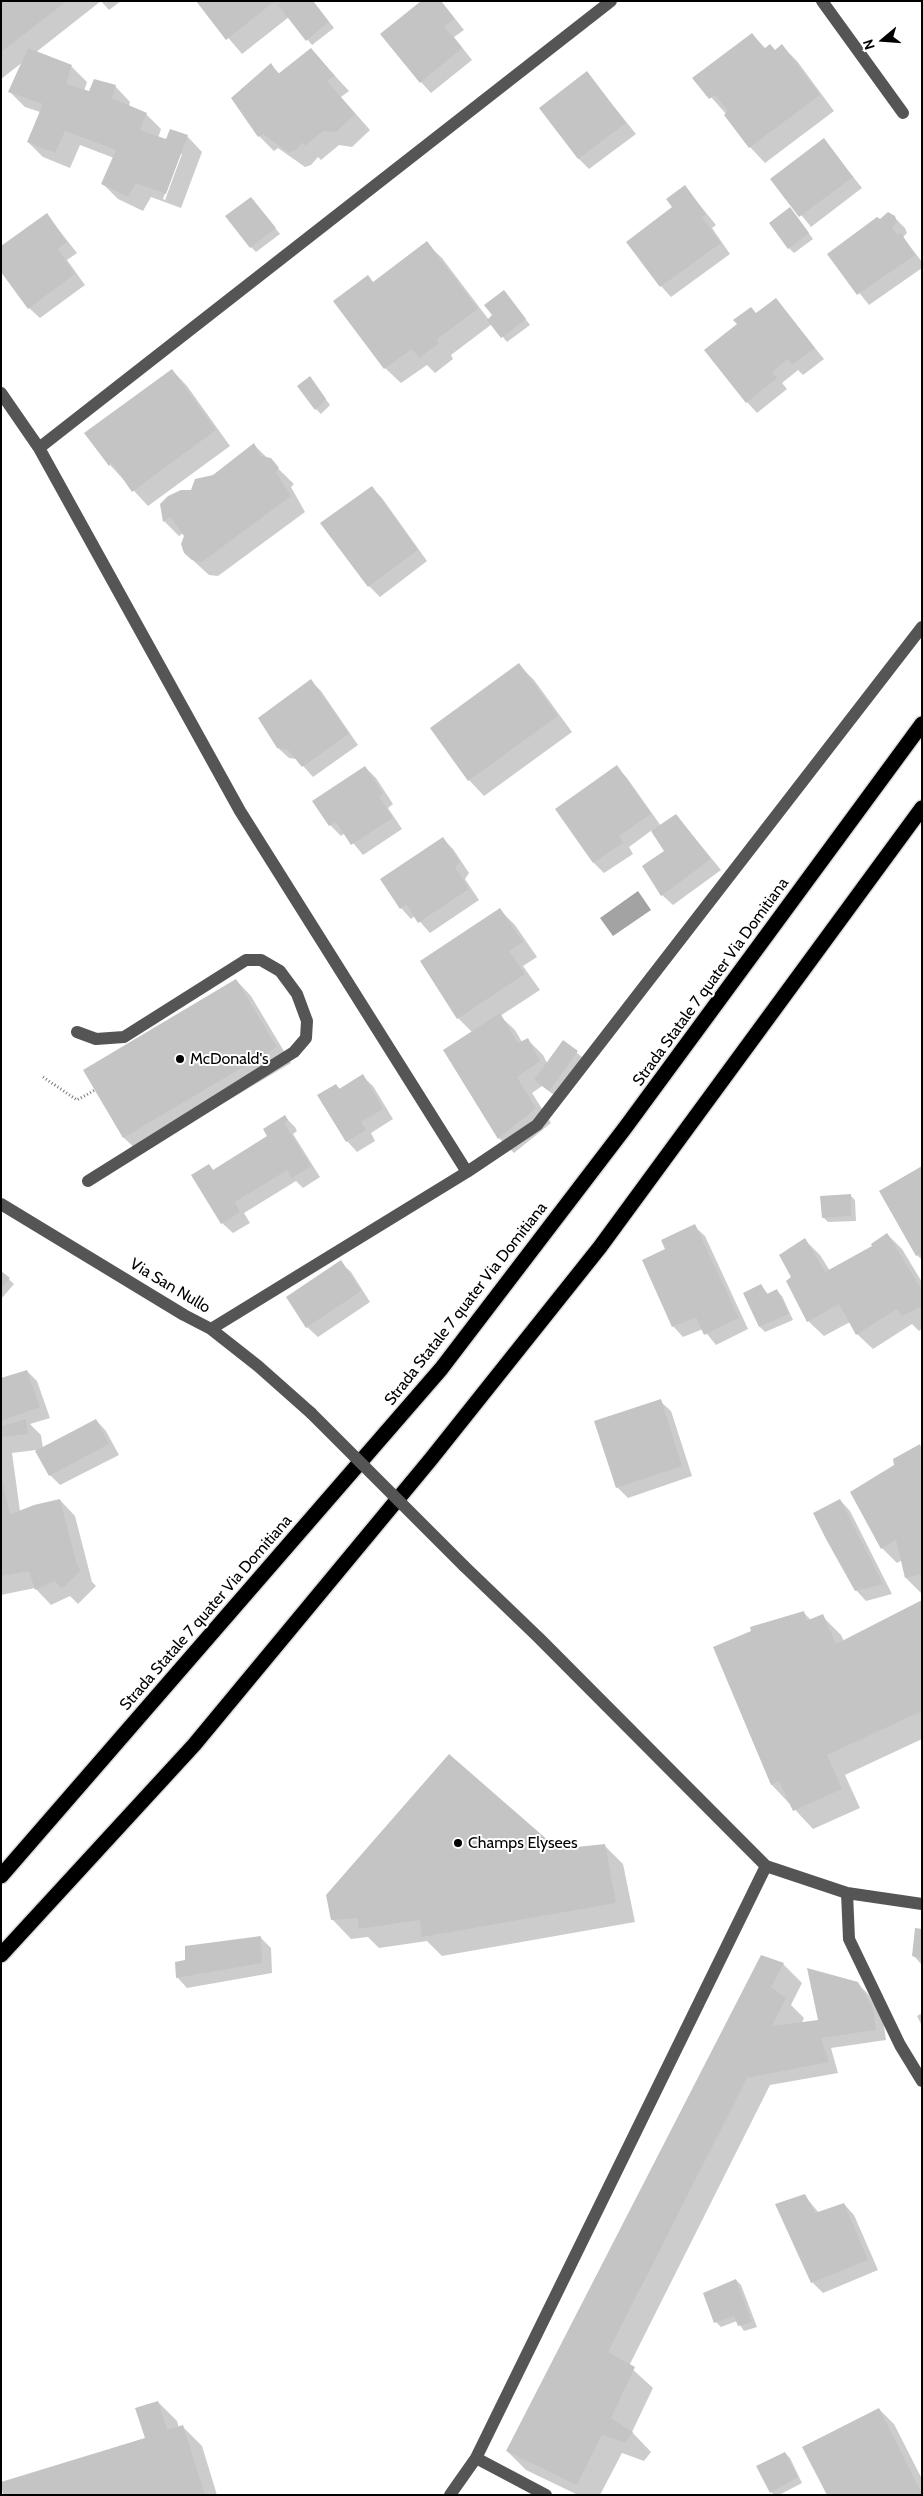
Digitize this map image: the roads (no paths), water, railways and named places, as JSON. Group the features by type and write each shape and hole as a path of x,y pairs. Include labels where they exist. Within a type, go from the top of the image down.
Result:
{"highway":[{"name":"Strada Statale 7 quater Via Domitiana","path":"1,1876 441,1369 631,1120 922,724"},
{"path":"1,1955 194,1745 431,1459 600,1247 921,809"}],"street":[{"path":"39,448 611,1"},
{"path":"822,1 903,113"},
{"path":"1,393 39,448 240,811 467,1172"},
{"path":"211,1329 467,1172 537,1125 922,627"},
{"path":"77,1032 96,1039 124,1037 246,960 261,960 280,971 297,994 307,1021 306,1038 294,1052 88,1180"},
{"name":"Via San Nullo","path":"1,1204 184,1315 211,1329 258,1366 311,1413 766,1866"},
{"path":"450,2495 476,2458 766,1866 847,1892 922,1904"},
{"path":"847,1892 848,1939 900,2044 922,2081"},
{"path":"476,2458 546,2495"}],"place":[{"name":"McDonald's","path":"180,1059"},
{"name":"Champs Elysees","path":"458,1843"}]}
